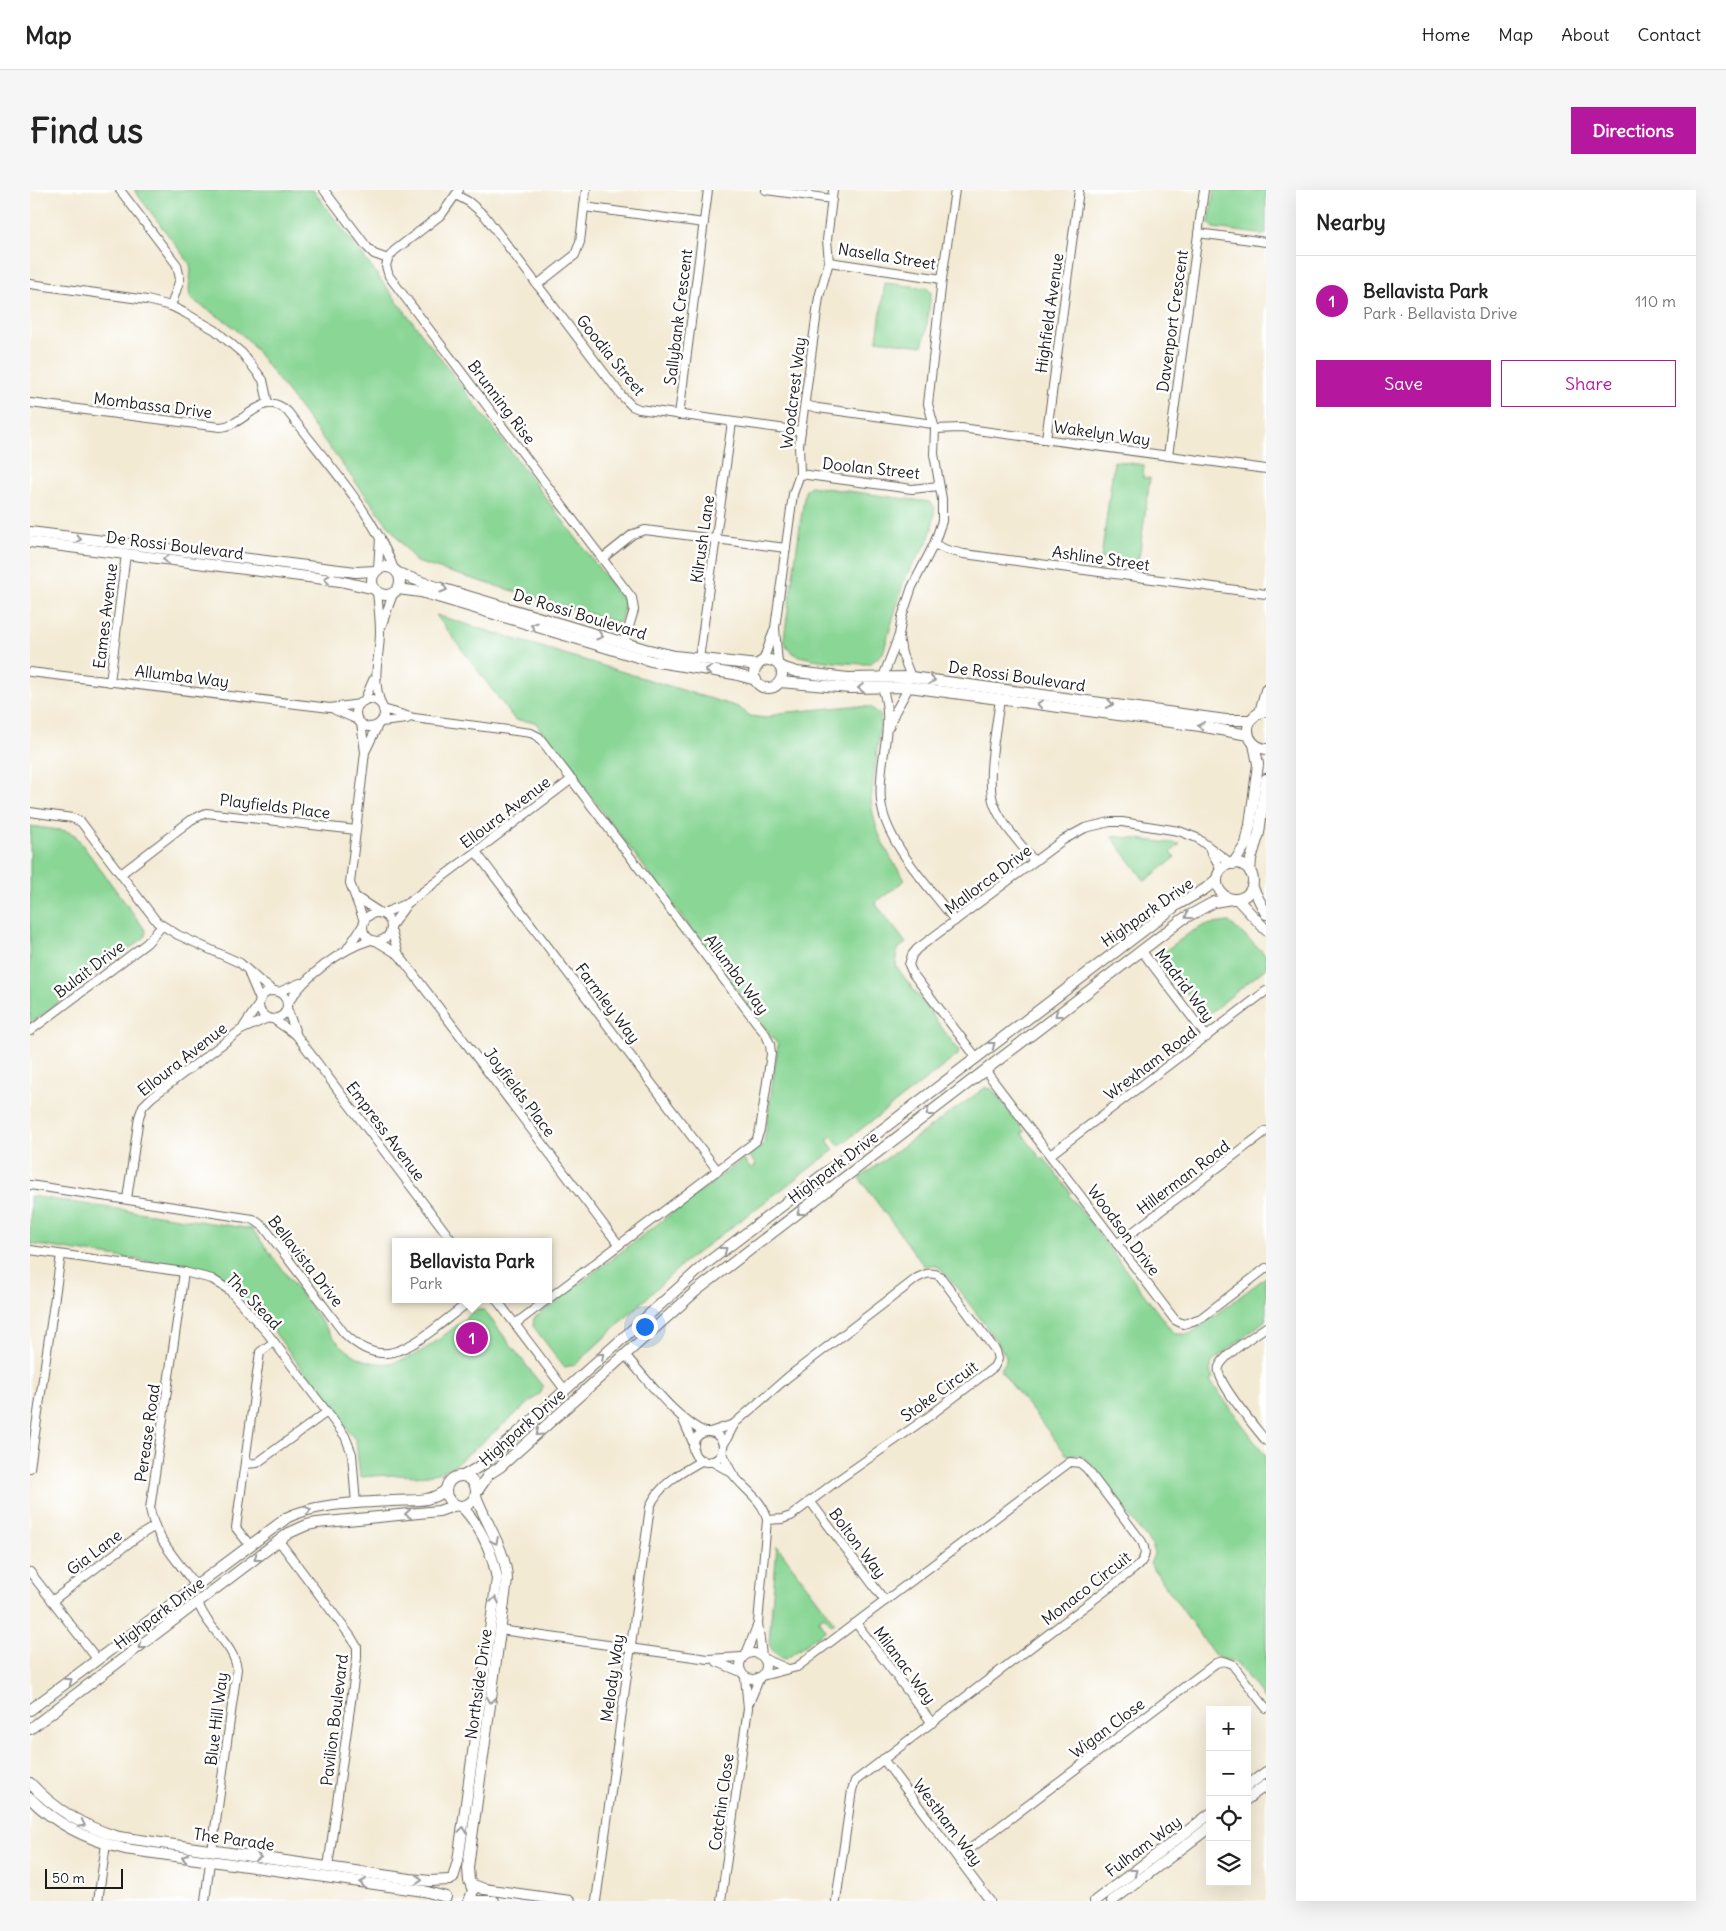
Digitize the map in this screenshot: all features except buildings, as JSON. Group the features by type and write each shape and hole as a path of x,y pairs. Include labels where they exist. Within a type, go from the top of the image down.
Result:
{"street":[{"path":"120,190 177,266 180,275 179,283 170,306"},
{"path":"324,190 367,247 374,254 388,259 394,251 442,214 458,193"},
{"path":"537,285 575,255 580,242 586,190"},
{"name":"Sallybank Crescent","path":"679,414 708,190"},
{"path":"766,190 832,199"},
{"name":"Woodcrest Way","path":"779,666 775,628 793,494 800,474 798,453 818,297 829,262 827,240 833,190"},
{"path":"954,921 898,847 886,823 881,801 881,791 888,731 888,707 882,682 899,635 902,617 912,586 934,544 942,521 943,509 933,448 934,427 928,411 928,395 955,190"},
{"name":"Highfield Avenue","path":"1046,439 1079,190"},
{"name":"Davenport Crescent","path":"1168,456 1204,190"},
{"name":"Goodia Street","path":"458,193 485,216 627,402 632,406 639,409 801,431"},
{"path":"584,207 704,223"},
{"path":"1198,234 1266,242"},
{"name":"Brunning Rise","path":"388,259 386,266 389,276 634,601 634,610 624,643"},
{"name":"Nasella Street","path":"829,262 942,278"},
{"path":"30,284 147,300 170,306 208,326 230,341 263,380 268,403 280,406 288,412 369,518 380,537 401,581 380,631"},
{"name":"Mombassa Drive","path":"30,403 220,427 235,424 256,408 268,403"},
{"name":"Wakelyn Way","path":"805,405 934,427 960,428 1266,469"},
{"name":"Kilrush Lane","path":"699,659 732,422"},
{"name":"Doolan Street","path":"800,474 912,488 939,486"},
{"path":"603,558 633,534 645,530 786,548"},
{"name":"De Rossi Boulevard","path":"30,532 348,571 377,570"},
{"path":"365,752 383,718 382,706 376,690 375,675 380,631 376,590 372,580 377,570 380,537"},
{"name":"De Rossi Boulevard","path":"30,542 340,581 376,590"},
{"name":"Ashline Street","path":"934,544 964,554 1266,594"},
{"name":"Eames Avenue","path":"110,682 126,554"},
{"path":"377,570 386,567 396,571"},
{"name":"De Rossi Boulevard","path":"396,571 428,584 661,653 699,659 761,663"},
{"path":"376,590 384,595 396,591"},
{"name":"De Rossi Boulevard","path":"396,591 421,592 651,661 734,674 756,680"},
{"name":"Woodcrest Way","path":"761,663 775,628"},
{"path":"888,731 910,682 899,635"},
{"path":"771,660 779,666 782,675 780,682 769,688 761,686 756,680 755,672 761,663 771,660"},
{"name":"De Rossi Boulevard","path":"779,666 797,672 864,678 882,682"},
{"name":"Allumba Way","path":"30,672 330,708 362,702"},
{"path":"374,940 365,934 350,883 365,752 356,712 375,675"},
{"name":"De Rossi Boulevard","path":"780,682 850,688 882,682 910,682 1226,720 1250,720"},
{"name":"De Rossi Boulevard","path":"910,682 1000,699 1207,727 1251,740 1266,749"},
{"path":"1266,690 1263,711 1250,720 1251,740 1258,764 1246,844 1233,864 1219,875 1220,890 1227,897 1235,899 1266,930"},
{"path":"1000,699 991,772 993,803 1034,861"},
{"path":"362,702 373,700 382,706"},
{"name":"Allumba Way","path":"382,706 414,718 531,733 542,741 770,1044 771,1054 758,1137 752,1145 552,1296"},
{"name":"Allumba Way","path":"330,708 359,722"},
{"name":"Allumba Way","path":"379,723 414,718"},
{"path":"359,722 369,727 379,723"},
{"name":"Elloura Avenue","path":"381,913 408,903 572,779"},
{"path":"1235,899 1247,895 1252,886 1251,859 1259,833 1266,779"},
{"path":"30,812 72,818 81,822 162,926 240,963 248,971 283,995 287,1006"},
{"name":"Playfields Place","path":"121,874 190,820 206,812 356,830"},
{"name":"Mallorca Drive","path":"976,1058 914,974 910,965 914,952 954,921 1073,834 1085,828 1110,822 1122,822 1189,834 1233,864"},
{"name":"Mallorca Drive","path":"1204,843 1215,857 1219,875"},
{"name":"Farmley Way","path":"476,852 718,1171"},
{"path":"1233,864 1243,865 1250,872"},
{"name":"Highpark Drive","path":"463,1476 482,1465 703,1266 1177,905 1205,890 1219,875"},
{"path":"1252,886 1266,914"},
{"path":"248,971 261,1013 270,1019 282,1016 287,1006 306,981 346,950 374,940 386,938 392,928 388,916 355,895"},
{"name":"Highpark Drive","path":"476,1494 489,1474 500,1467 575,1401 696,1291 1142,950 1203,906 1219,900 1235,899"},
{"name":"Elloura Avenue","path":"392,928 408,903"},
{"path":"346,950 370,914 381,913"},
{"name":"Bulait Drive","path":"30,1031 147,943 162,926"},
{"name":"Joyfields Place","path":"392,928 399,955"},
{"name":"Joyfields Place","path":"374,940 399,955 619,1245"},
{"name":"Madrid Way","path":"1142,950 1207,1037"},
{"path":"259,1002 266,993 306,981"},
{"name":"Wrexham Road","path":"1050,1155 1266,991"},
{"name":"Elloura Avenue","path":"127,1200 139,1117 143,1106 152,1097 241,1030 252,1017 259,1002"},
{"name":"Empress Avenue","path":"287,1006 297,1036 449,1238"},
{"name":"Elloura Avenue","path":"241,1030 270,1019"},
{"name":"Empress Avenue","path":"270,1019 297,1036"},
{"name":"Woodson Drive","path":"985,1070 1175,1320 1183,1324 1201,1318 1266,1268"},
{"name":"Hillerman Road","path":"1117,1244 1266,1131"},
{"name":"Bellavista Drive","path":"30,1185 247,1217 259,1222 344,1333 352,1341 369,1350 389,1353 407,1348 468,1303"},
{"name":"The Stead","path":"30,1250 184,1272 221,1283 242,1304 274,1342 345,1436 350,1448 356,1504"},
{"path":"30,1468 32,1434 61,1255"},
{"name":"Perease Road","path":"184,1272 150,1509 154,1526 161,1539 196,1585"},
{"name":"Stoke Circuit","path":"708,1432 735,1423 788,1377 917,1278 932,1272 940,1276 992,1345 998,1355 997,1363 964,1391 787,1518 767,1520"},
{"path":"499,1303 575,1401"},
{"name":"Allumba Way","path":"515,1324 543,1303"},
{"path":"1266,1327 1230,1355 1220,1365 1218,1371 1224,1386 1266,1441"},
{"path":"249,1544 236,1528 260,1352 274,1342"},
{"path":"615,1344 682,1417 697,1429 719,1437 732,1473 763,1508 767,1520 758,1623 766,1668 761,1677 753,1679 708,1659"},
{"path":"246,1464 257,1463 327,1412"},
{"path":"682,1417 696,1455 732,1473"},
{"name":"Stoke Circuit","path":"723,1448 735,1423"},
{"path":"694,1446 697,1437 708,1432"},
{"name":"Melody Way","path":"596,1901 650,1508 656,1494 682,1471 690,1458 694,1446"},
{"path":"707,1461 718,1458 723,1448"},
{"name":"Melody Way","path":"682,1471 707,1461"},
{"name":"Monaco Circuit","path":"761,1677 797,1667 1070,1462 1080,1463 1086,1469 1142,1542 1145,1549 1144,1560 1140,1564 858,1778 853,1785 836,1901"},
{"path":"463,1476 474,1484 476,1494 470,1504 458,1506 449,1500 446,1490 450,1482 463,1476"},
{"name":"Highpark Drive","path":"30,1710 278,1522 298,1512 323,1507 392,1501 426,1501 436,1498 446,1490"},
{"name":"Northside Drive","path":"447,1899 445,1888 451,1879 458,1861 495,1630 507,1572 476,1494"},
{"name":"Bolton Way","path":"810,1501 885,1601"},
{"name":"Highpark Drive","path":"30,1729 289,1533 308,1525 430,1512 458,1506"},
{"name":"Northside Drive","path":"458,1506 476,1524 496,1570 495,1630 469,1860 470,1882 473,1891 469,1901"},
{"name":"Gia Lane","path":"52,1602 137,1536 154,1526"},
{"name":"Pavilion Boulevard","path":"279,1541 357,1647 328,1867"},
{"path":"30,1572 97,1660"},
{"name":"Blue Hill Way","path":"198,1602 203,1617 233,1655 237,1669 205,1901"},
{"path":"743,1674 740,1665 758,1623"},
{"name":"Milanac Way","path":"856,1623 932,1723"},
{"path":"495,1630 708,1659 744,1656 754,1652 789,1669"},
{"name":"Wigan Close","path":"958,1858 1216,1663 1224,1661 1232,1664 1266,1708"},
{"name":"Cotchin Close","path":"743,1674 748,1708"},
{"name":"Cotchin Close","path":"720,1901 748,1708 761,1677"},
{"name":"Westham Way","path":"883,1760 990,1901"},
{"path":"1251,1783 1266,1772"},
{"name":"The Parade","path":"30,1783 55,1807 91,1828 132,1840 327,1878 424,1891 447,1899"},
{"path":"1251,1796 1266,1785"},
{"name":"The Parade","path":"30,1798 53,1819 69,1828 106,1844 142,1852 211,1856 328,1867 430,1881 463,1877 484,1889 570,1901"},
{"name":"Fulham Way","path":"1095,1901 1206,1817"},
{"name":"Fulham Way","path":"1112,1901 1206,1830"},
{"path":"98,1901 106,1844"},
{"path":"327,1878 328,1867"},
{"path":"474,1901 494,1901"}],"green space":[{"path":"134,190 313,190 623,600 624,608 620,623 416,562 248,340 227,322 191,299 189,291 190,264"},
{"path":"1214,190 1266,190 1266,235 1214,228 1209,223"},
{"path":"885,283 927,288 931,293 922,346 877,340"},
{"path":"1114,461 1144,465 1143,478 1150,478 1138,564 1101,559"},
{"path":"810,486 929,502 935,507 932,529 927,543 910,569 903,584 883,653 870,664 803,657 789,650 784,640 805,491"},
{"path":"436,615 738,707 750,716 765,718 780,713 852,706 870,707 881,715 871,801 875,823 883,843 905,880 875,903 906,943 898,949 896,966 959,1051 958,1055 839,1146 832,1136 827,1140 834,1150 686,1261 575,1365 564,1367 533,1326 534,1318 743,1159 751,1169 756,1165 749,1156 764,1144 778,1045 535,722 515,720"},
{"path":"30,826 66,831 75,835 146,931 145,937 30,1024"},
{"path":"1111,836 1180,844 1171,852 1175,858 1145,881"},
{"path":"1229,922 1266,955 1266,968 1205,1017 1158,956 1191,932 1205,925"},
{"path":"986,1087 987,1089 991,1088 1025,1132 1021,1132 1041,1159 1044,1158 1071,1193 1069,1195 1174,1334 1190,1334 1266,1277 1266,1320 1212,1362 1210,1372 1213,1379 1210,1381 1266,1456 1266,1701 1236,1662 1216,1657 1150,1564 1154,1554 1153,1547 1084,1457 1074,1454 1067,1455 1000,1370 1006,1357 974,1310 938,1267 933,1265 924,1266 859,1178"},
{"path":"30,1196 252,1229 332,1336 351,1353 370,1362 388,1363 406,1359 424,1350 476,1310 484,1310 543,1387 541,1393 448,1469 427,1475 360,1477 356,1441 263,1317 228,1282 201,1269 30,1244"},
{"path":"777,1546 835,1623 832,1625 824,1616 819,1620 826,1630 786,1659 775,1653 769,1642"}],"place":[{"name":"Bellavista Park","path":"472,1338"}]}
